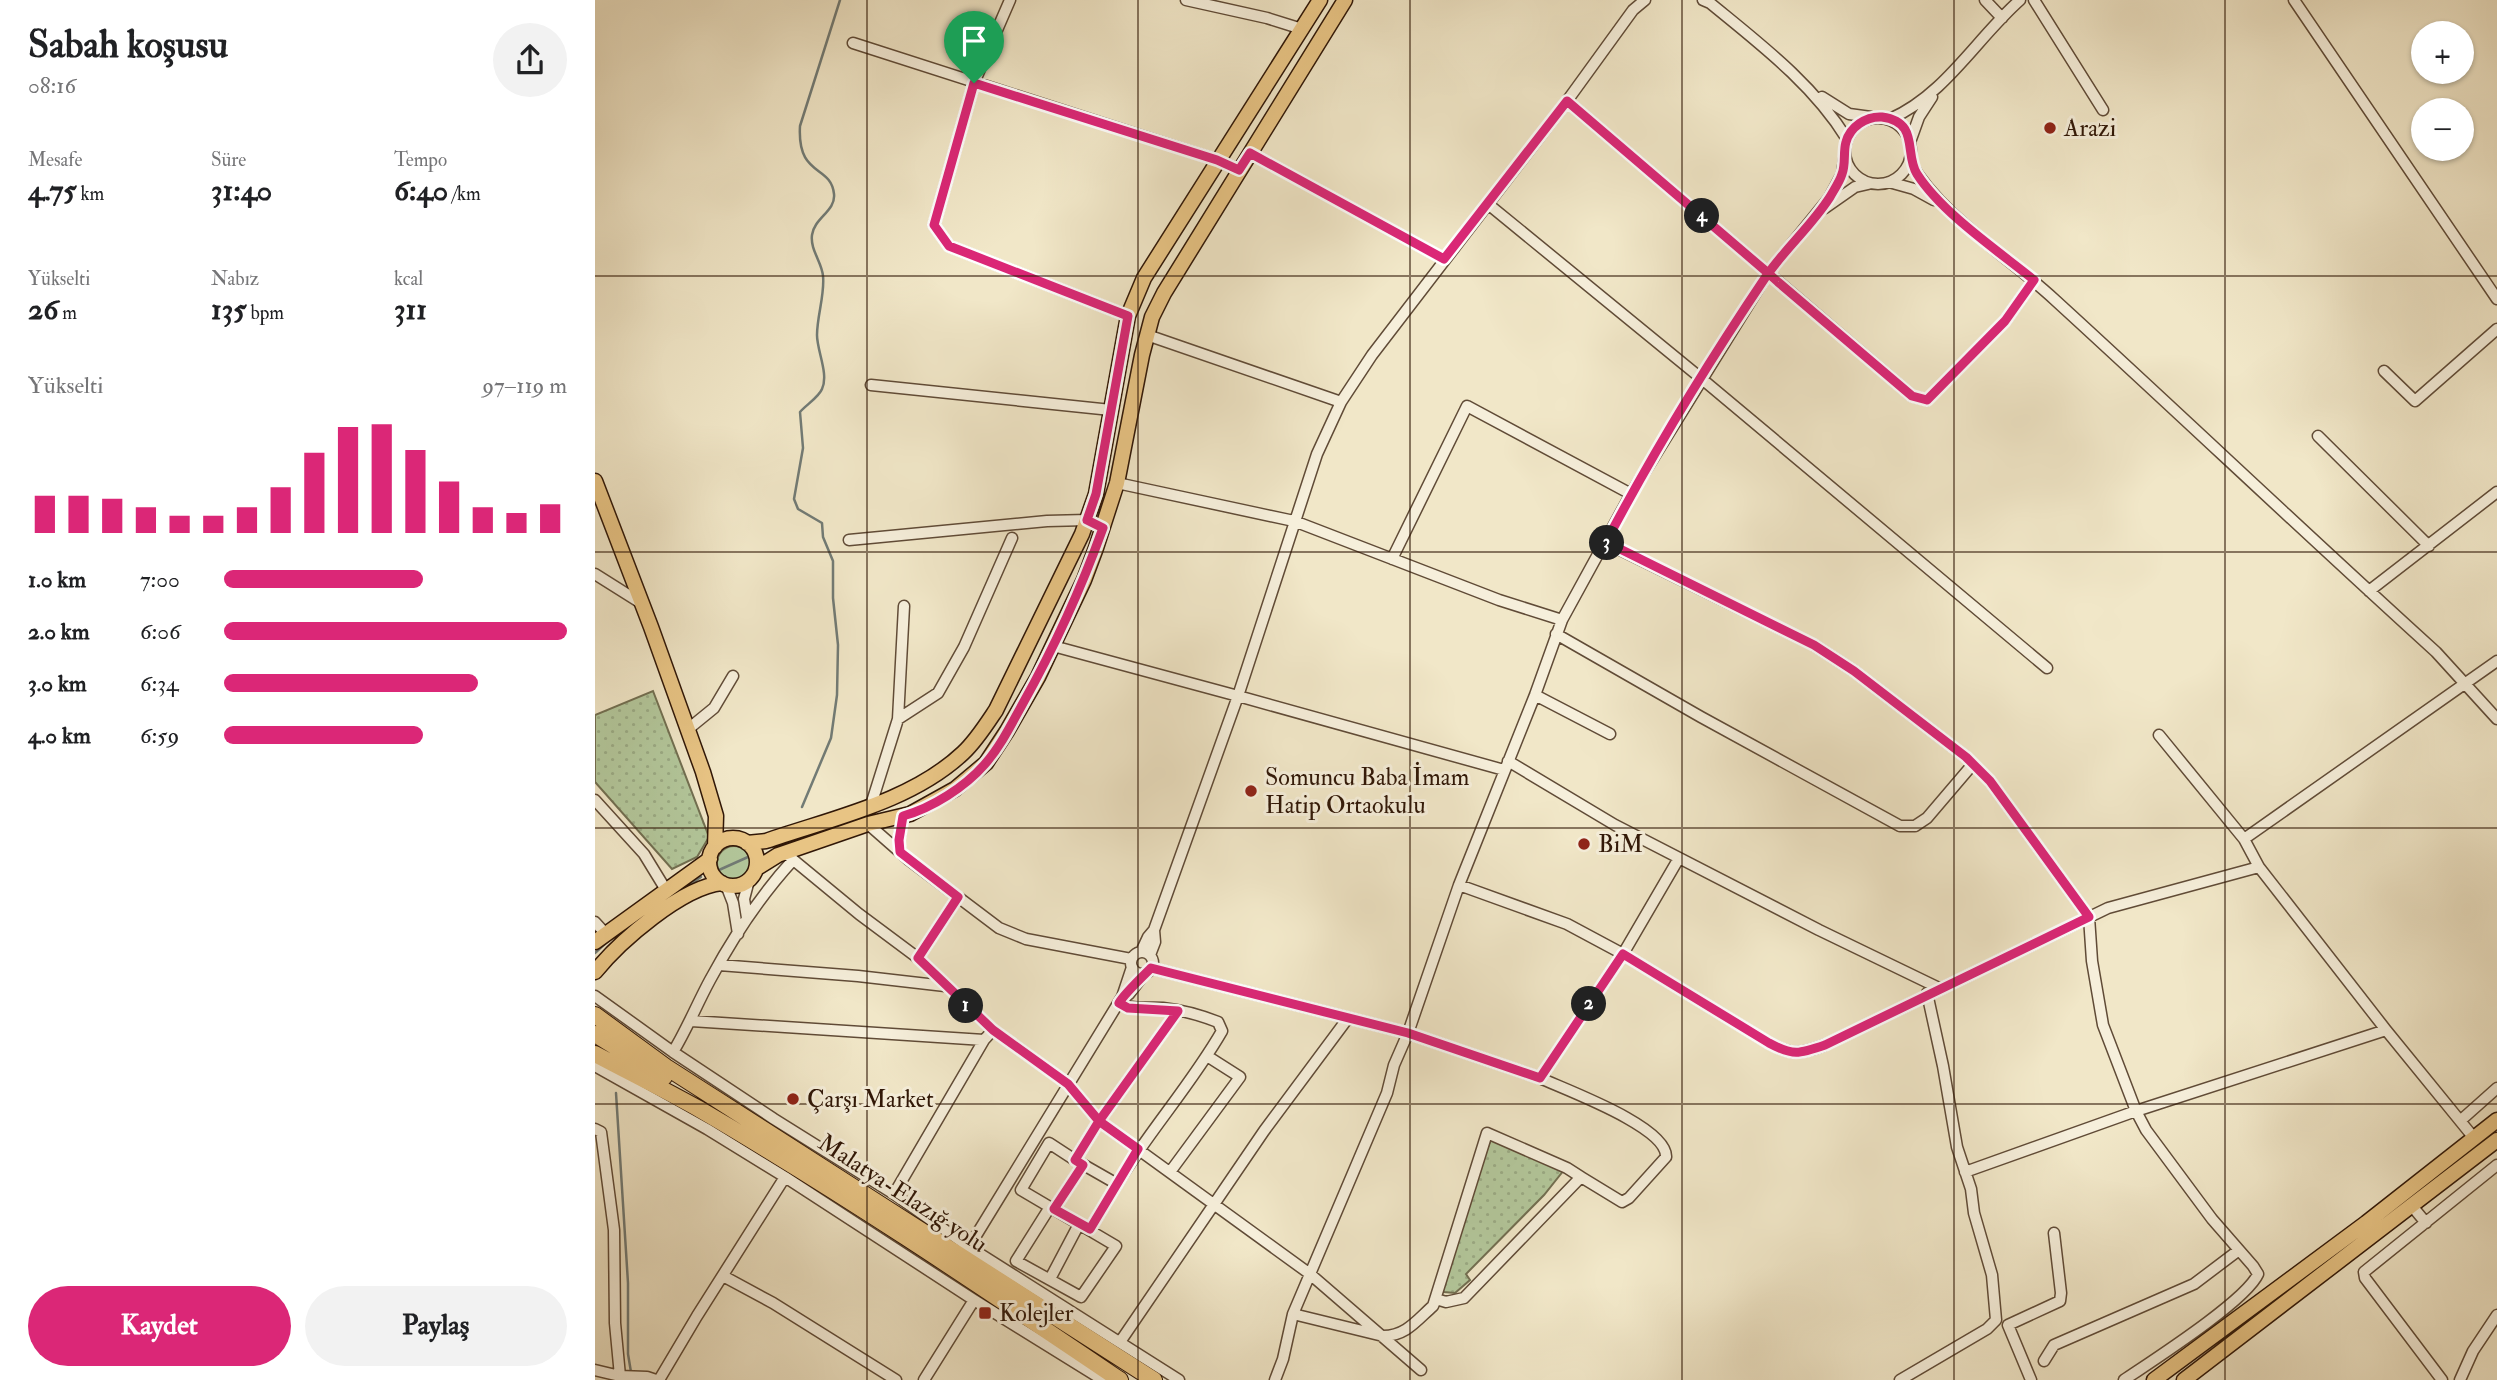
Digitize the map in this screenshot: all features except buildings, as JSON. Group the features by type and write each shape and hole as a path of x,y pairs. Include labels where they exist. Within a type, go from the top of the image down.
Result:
{"highway":[{"name":"Malatya-Elazığ yolu","path":"595,1015 667,1067 1154,1380"},
{"path":"595,1034 683,1088 712,1095"},
{"name":"Malatya-Elazığ yolu","path":"595,1054 697,1108 787,1163 1120,1380"}],"main road":[{"path":"600,938 666,890 727,839 766,841 891,798 929,780 964,752 982,732 996,710 1087,520 1096,494 1128,316 1144,278 1320,0"},
{"path":"595,972 620,945 695,890 724,884 738,886 770,858 789,856 868,824 903,816 955,789 986,763 1007,731 1053,646 1084,580 1117,483 1152,317 1164,293 1345,0"},
{"path":"595,481 652,627 714,805 716,828 712,872 724,884"},
{"path":"714,805 733,832 756,854 753,874"},
{"path":"2154,1380 2355,1231 2497,1120"},
{"path":"2184,1380 2497,1140"}],"street":[{"path":"1010,0 974,83 934,225 949,246 1128,316"},
{"path":"1186,0 1267,18 1302,29"},
{"path":"1145,953 1155,942 1154,930 1238,696 1294,520 1317,454 1341,401 1444,259 1567,101 1635,5 1645,0"},
{"path":"1985,0 2002,18"},
{"path":"1805,86 1849,114 1890,119 1910,110 1937,89 2020,0"},
{"path":"2034,0 2103,110"},
{"path":"2294,0 2497,299"},
{"path":"1707,1 1805,86 1831,113 1847,139"},
{"path":"853,43 1217,160 1239,170"},
{"path":"1937,89 1919,117 1910,142 1910,162 1918,176 1942,204 2034,280 2436,652 2497,719"},
{"path":"1567,101 1912,396 1927,400 2005,321 2034,280"},
{"path":"1275,1380 1283,1359 1293,1314 1387,1093 1394,1065 1408,1033 1459,885 1562,620 1631,494 1768,273 1829,198 1842,174 1847,139 1854,127 1872,118"},
{"path":"1890,119 1905,130 1910,142"},
{"path":"1250,153 1444,259"},
{"path":"1845,153 1854,174 1871,184"},
{"path":"1889,183 1901,176 1910,162"},
{"path":"1815,216 1862,184 1889,183 1915,189 1942,204"},
{"path":"1488,204 2047,668"},
{"path":"2384,371 2415,401 2497,329"},
{"path":"1147,335 1341,401"},
{"path":"871,384 1111,410"},
{"path":"1392,559 1467,406 1631,494"},
{"path":"2318,436 2429,546"},
{"path":"1117,483 1294,520 1499,600 1562,620"},
{"path":"2369,591 2497,492"},
{"path":"849,540 1047,521 1087,520 1103,528"},
{"path":"898,719 938,693 964,647 1011,538"},
{"path":"1606,542 1814,645 1854,671 1973,764 1990,781 2089,917 2092,961 2103,1025 2136,1111 2204,1209 2258,1274 2255,1281 2188,1336 2123,1380"},
{"path":"595,574 641,603"},
{"path":"870,805 898,719 904,606"},
{"path":"1556,634 1900,826 1915,826 1927,818 1973,764"},
{"path":"1053,646 1506,765 1679,858 1939,988"},
{"path":"2244,839 2497,661"},
{"path":"687,730 714,708 733,676"},
{"path":"1535,695 1610,734"},
{"path":"2159,735 2244,839 2259,867 2474,1138"},
{"path":"595,800 644,855 666,890"},
{"path":"900,852 903,816"},
{"path":"868,824 999,928 1026,939 1131,963 1136,972 1148,970 1408,1033 1540,1078 1629,1118 1656,1136 1667,1149 1667,1157 1629,1198 1622,1202 1567,1168 1487,1133 1433,1306"},
{"path":"673,1052 719,965 789,856 918,958 944,986 993,1030 1068,1084 1099,1121 1310,1274 1421,1370"},
{"path":"1540,1078 1623,954 1679,858"},
{"path":"1459,885 1567,924 1623,954 1787,1053 1802,1053 1825,1045 1927,993 2128,901 2259,867"},
{"path":"747,918 744,899 753,874"},
{"path":"724,884 735,911 738,934"},
{"path":"918,958 958,897"},
{"path":"595,922 600,938"},
{"path":"969,1247 1121,1000 1148,970 1153,961 1145,953 1136,953 1121,1000"},
{"path":"719,965 858,975 944,986"},
{"path":"1900,1380 1987,1329 1996,1320 1992,1275 1957,1147 1944,1066 1927,993"},
{"path":"595,996 673,1052 894,1194 969,1247 1179,1380"},
{"path":"1050,1279 1222,1031 1218,1021 1178,1011 1128,1008 1121,1000"},
{"path":"1117,1184 1079,1163 1049,1143 1021,1190 1052,1208 1085,1227 1116,1246 1081,1297 1016,1261 1052,1208 1079,1163 1099,1121 1178,1011"},
{"path":"1120,1342 1264,1130 1348,1018"},
{"path":"691,1021 984,1040"},
{"path":"894,1194 984,1040 993,1030"},
{"path":"1965,1172 2136,1111 2386,1030"},
{"path":"1170,1172 1240,1077 1207,1056"},
{"path":"595,1066 785,1177 974,1300 1102,1379"},
{"path":"2460,1121 2497,1088"},
{"path":"595,1129 601,1132 614,1230 615,1323 627,1376"},
{"path":"2442,1380 2365,1278 2364,1272 2497,1165"},
{"path":"595,1370 658,1380 785,1177"},
{"path":"1293,1314 1383,1336 1398,1336 1433,1306 1436,1299 1445,1302 1464,1298 1581,1177"},
{"path":"842,1181 969,1247"},
{"path":"2412,1206 2426,1223"},
{"path":"2031,1380 2008,1325 2060,1301 2054,1233"},
{"path":"2044,1361 2054,1345 2194,1284 2239,1250"},
{"path":"723,1276 773,1303 896,1380"},
{"path":"925,1380 974,1300"},
{"path":"2460,1380 2473,1351 2497,1315"}],"green space":[{"path":"653,691 709,837 697,857 672,869 595,782 595,715"},
{"path":"734,846 746,851 751,863 746,875 734,880 722,875 717,863 722,851"},
{"path":"1491,1139 1564,1170 1544,1195 1466,1274 1470,1280 1455,1293 1444,1292 1437,1285"}],"waterway":[{"path":"802,807 831,738 837,695 838,645 833,598 833,561 823,537 822,523 798,509 794,499 803,448 800,412 818,395 824,383 817,335 823,276 812,235 834,200 832,185 804,154 800,143 800,126 840,0"},
{"path":"719,870 748,857"},
{"path":"660,904 701,877"},
{"path":"595,953 609,940"},
{"path":"616,1093 631,1372"}],"place":[{"name":"Arazi","path":"2050,128"},
{"name":"Somuncu Baba İmam Hatip Ortaokulu","path":"1251,791"},
{"name":"BiM","path":"1584,844"},
{"name":"Çarşı Market","path":"793,1099"},
{"name":"Kolejler","path":"985,1313"}],"route":[{"path":"974,83 934,225 949,246 1128,316 1096,494 1087,520 1103,528 1084,580 1038,677 986,763 955,789 903,816 900,827 900,852 958,897 918,958 944,986 993,1030 1068,1084 1099,1121 1138,1149 1090,1229 1054,1209 1083,1165 1075,1160 1099,1121 1178,1011 1128,1008 1119,1003 1151,968 1408,1033 1540,1078 1623,954 1787,1053 1802,1053 1825,1045 1927,993 2089,917 1990,781 1966,757 1854,671 1814,645 1606,542 1631,494 1768,273 1829,198 1842,174 1845,144 1854,127 1862,121 1881,117 1898,123 1905,130 1912,146 1910,162 1918,176 1942,204 2034,280 2005,321 1982,347 1954,371 1927,400 1912,396 1778,282 1768,273 1567,101 1444,259 1250,153 1239,170 1217,160 974,83"}]}
